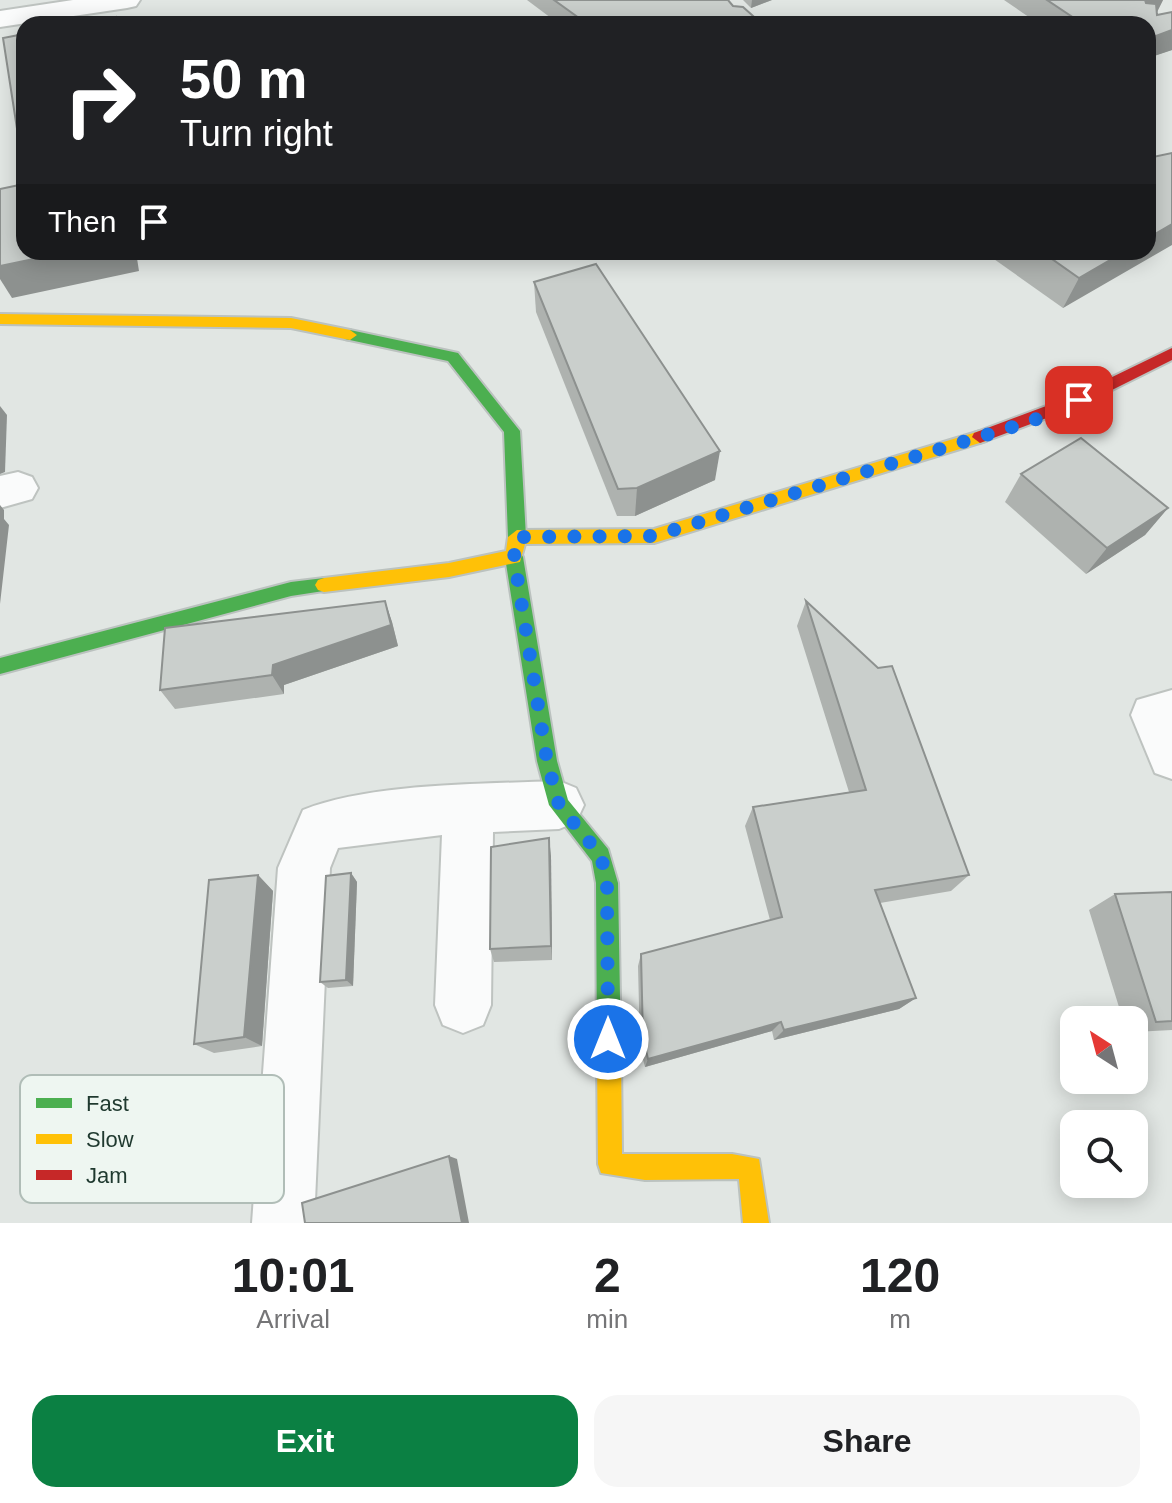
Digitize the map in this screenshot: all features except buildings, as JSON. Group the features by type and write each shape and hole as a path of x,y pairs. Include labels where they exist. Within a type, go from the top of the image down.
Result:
{"street":[{"path":"20,16 127,0"},
{"path":"0,319 291,323 453,357 512,431 517,537 514,557 547,761 559,805 601,856 607,883 610,1164 632,1171 729,1164 750,1168 756,1223"},
{"path":"517,537 654,536 1032,421 1126,379 1172,353"},
{"path":"0,666 291,589 449,570 514,557"},
{"path":"1172,711 1154,715 1172,757"},
{"path":"283,1223 304,868 321,827 364,818 468,808 559,805"},
{"path":"463,1005 468,808"}],"traffic: fast":[{"path":"350,335 453,357 512,431 517,537"},
{"path":"514,557 547,761 559,805 601,856 607,883 609,1055"},
{"path":"0,666 291,589 324,585"}],"traffic: slow":[{"path":"0,319 291,323 350,335"},
{"path":"324,585 449,570 514,557 517,537 654,536 980,437"},
{"path":"609,1055 610,1164 645,1168 750,1168 756,1223"}],"traffic: jam":[{"path":"980,437 1079,400 1172,353"}],"route":[{"path":"608,1039 607,883 601,856 559,805 547,761 514,557 517,537 654,536 1032,421 1079,400"}]}
